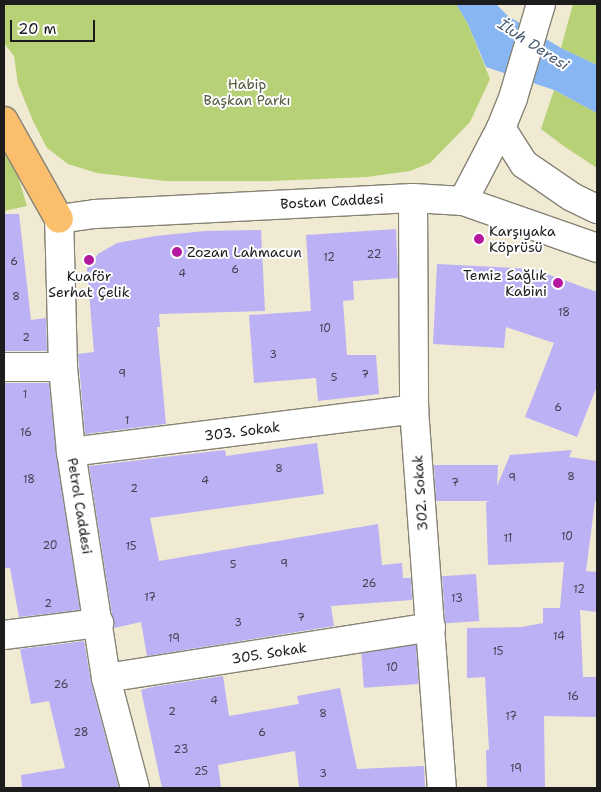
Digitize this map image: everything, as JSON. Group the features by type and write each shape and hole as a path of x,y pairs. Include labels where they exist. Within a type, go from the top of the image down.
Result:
{"main road":[{"path":"4,122 59,219"}],"street":[{"path":"463,201 502,128 540,10"},
{"path":"502,128 524,164 572,197 597,209"},
{"name":"Bostan Caddesi","path":"59,219 95,214 413,198 463,201 597,248"},
{"name":"302. Sokak","path":"413,198 414,409 432,627 442,788"},
{"name":"Petrol Caddesi","path":"59,219 63,367 71,452 106,678 135,788"},
{"path":"4,367 63,367"},
{"name":"303. Sokak","path":"71,452 414,409"},
{"path":"4,635 99,623"},
{"name":"305. Sokak","path":"106,678 432,627"}],"green space":[{"name":"Habip Başkan Parkı","path":"4,4 456,4 468,24 490,79 470,122 430,163 410,171 367,177 271,181 166,181 97,173 68,164 47,148 33,121 18,84 14,56 4,43"},
{"path":"573,4 597,4 597,65 561,48"},
{"path":"554,90 597,113 597,168 541,129"},
{"path":"4,141 9,147 27,206 4,211"}],"water":[{"name":"İluh Deresi","path":"456,4 496,4 508,16 561,48 597,65 597,113 554,90 486,67 468,24"}],"building":[{"path":"4,214 19,214 31,320 46,318 47,351 4,351"},
{"path":"396,229 398,278 353,281 354,300 343,301 347,355 376,355 379,394 318,401 316,378 254,383 249,315 311,311 306,235"},
{"path":"261,230 265,311 159,314 160,327 157,327 166,424 85,434 78,354 94,352 87,268 98,254 117,243 155,236 205,231"},
{"path":"437,264 533,269 597,292 597,386 577,437 525,417 554,343 506,327 504,348 433,344"},
{"path":"4,383 49,383 56,454 80,610 19,617 10,568 4,568"},
{"path":"317,443 324,494 150,518 159,561 378,524 382,565 402,563 403,578 411,578 412,600 331,606 334,626 147,656 141,622 114,628 89,466 225,450 226,456"},
{"path":"572,450 569,457 597,461 597,502 595,501 586,571 597,572 597,612 580,610 583,677 597,677 597,717 544,716 545,788 487,788 486,750 489,750 485,677 467,678 467,628 522,627 543,623 543,608 560,608 564,562 488,565 486,502 491,501 436,501 434,465 498,465 497,486 510,455"},
{"path":"476,574 479,621 445,623 442,576"},
{"path":"84,641 91,682 119,788 22,788 21,775 65,768 49,701 31,704 20,649"},
{"path":"416,645 419,684 364,688 361,649"},
{"path":"223,676 229,716 299,704 297,696 340,688 357,769 424,766 425,788 299,788 295,751 218,765 221,788 162,788 141,690"}],"place":[{"name":"Karşıyaka Köprüsü","path":"479,239"},
{"name":"Zozan Lahmacun","path":"177,252"},
{"name":"Kuaför Serhat Çelik","path":"89,260"},
{"name":"Temiz Sağlık Kabini","path":"558,283"}]}
